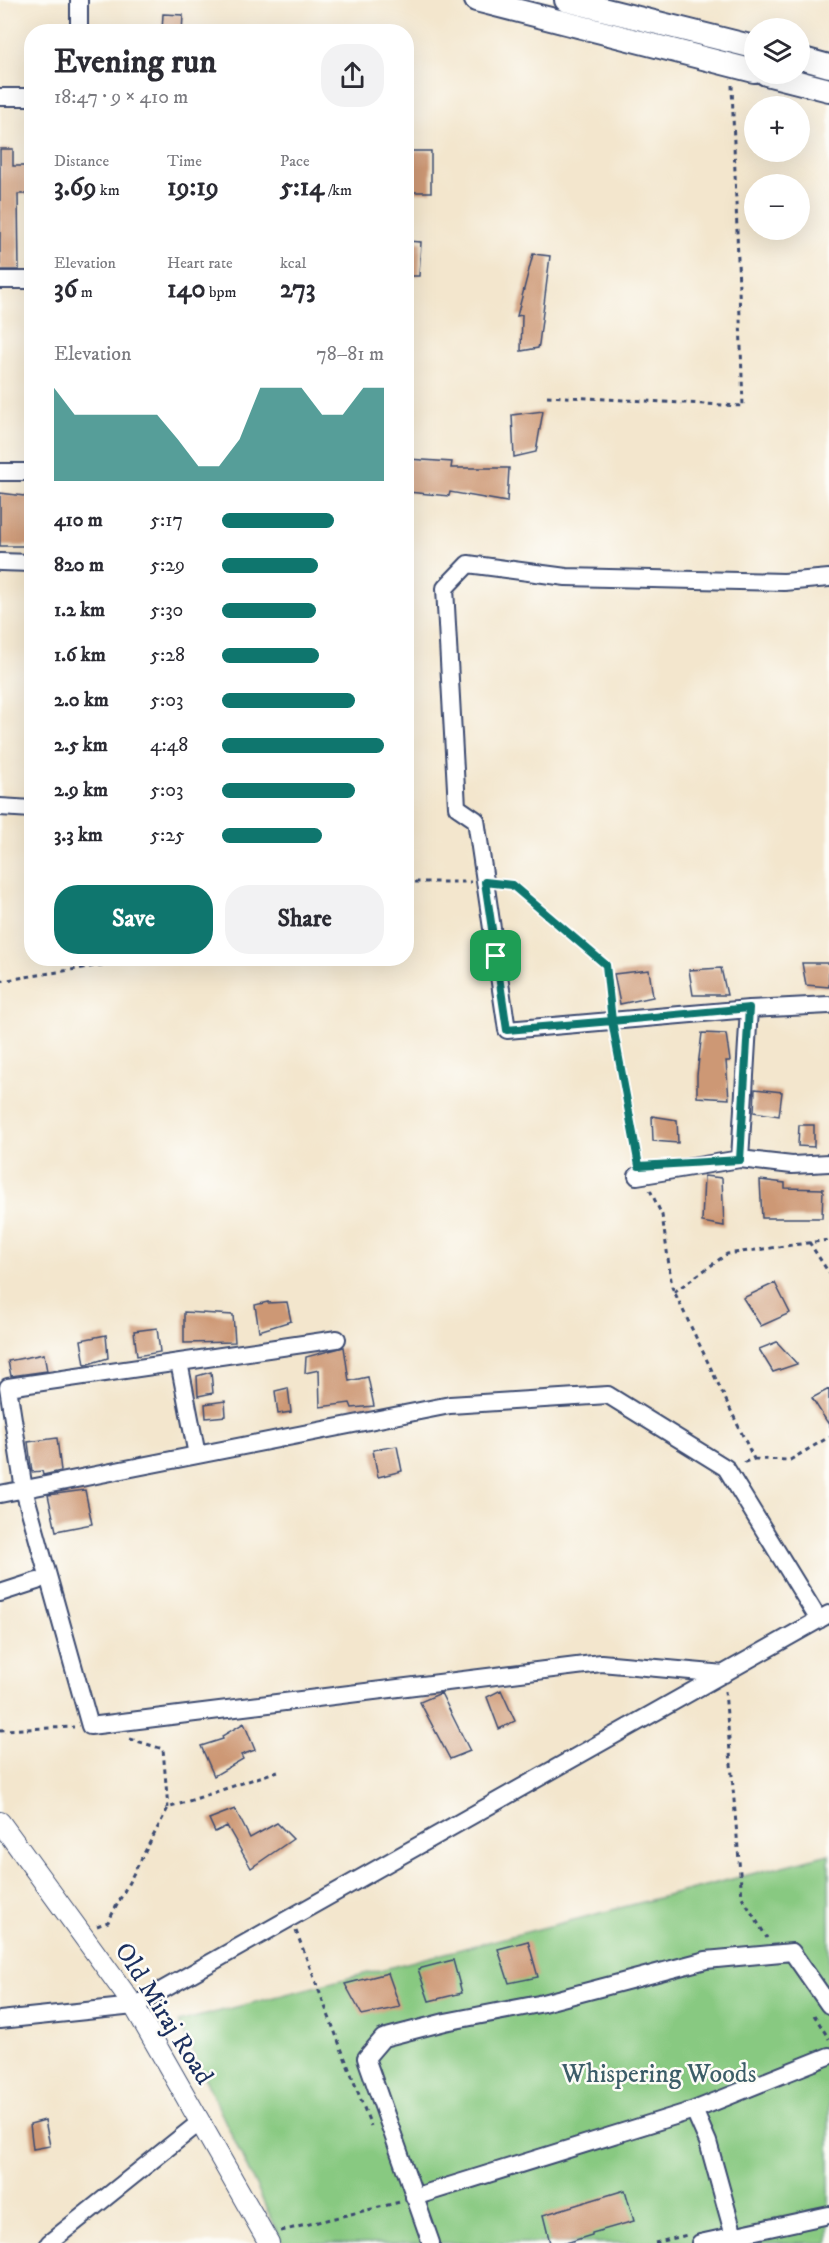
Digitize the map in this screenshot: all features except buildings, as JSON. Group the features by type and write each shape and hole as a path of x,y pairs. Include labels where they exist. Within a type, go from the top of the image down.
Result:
{"highway":[{"path":"476,0 744,68"},
{"path":"570,0 744,44"},
{"path":"810,61 829,66"},
{"path":"805,84 829,90"}],"main road":[{"name":"Old Miraj Road","path":"0,1822 135,2006 269,2243"}],"street":[{"path":"79,0 79,24"},
{"path":"0,97 24,97"},
{"path":"0,280 24,280"},
{"path":"0,472 24,472"},
{"path":"0,562 24,563"},
{"path":"829,578 784,582 566,577 468,564 445,588 457,807 476,820 507,1030 749,1008 829,1005"},
{"path":"0,807 24,808"},
{"path":"740,1160 749,1008"},
{"path":"641,1176 740,1160 792,1165 829,1162"},
{"path":"337,1339 8,1387 24,1490 90,1726 601,1663 724,1674"},
{"path":"179,1362 197,1455"},
{"path":"0,1494 450,1405 608,1395 726,1468 824,1617 135,2006 0,2020"},
{"path":"0,1593 38,1581"},
{"path":"431,2243 407,2199 366,2058 383,2038 445,2022 539,2004 706,1960 792,1952 829,2005"},
{"path":"407,2199 694,2110 829,2056"},
{"path":"694,2110 708,2142 735,2240"},
{"path":"49,2243 200,2122"},
{"path":"700,2243 735,2240 829,2215"}],"path":[{"path":"547,396 743,406 732,65"},
{"path":"414,882 485,882 512,885 606,965 612,1021 641,1176 662,1215 672,1287 754,1459"},
{"path":"0,981 96,966"},
{"path":"674,1292 727,1254 829,1240"},
{"path":"809,1242 829,1273"},
{"path":"726,1468 754,1459 790,1460 829,1437"},
{"path":"724,1674 742,1897 773,1948"},
{"path":"0,1730 90,1726"},
{"path":"81,1932 108,1922 168,1808 163,1749 121,1736"},
{"path":"168,1808 278,1771"},
{"path":"291,1918 375,2136"},
{"path":"810,2008 829,2039"},
{"path":"404,2212 407,2199"}],"green space":[{"name":"Whispering Woods","path":"829,1854 829,2243 283,2243 178,2022"}],"route":[{"path":"496,956 485,882 512,885 606,965 612,1021 749,1008 740,1160 639,1166 612,1021 507,1030 496,956"}]}
